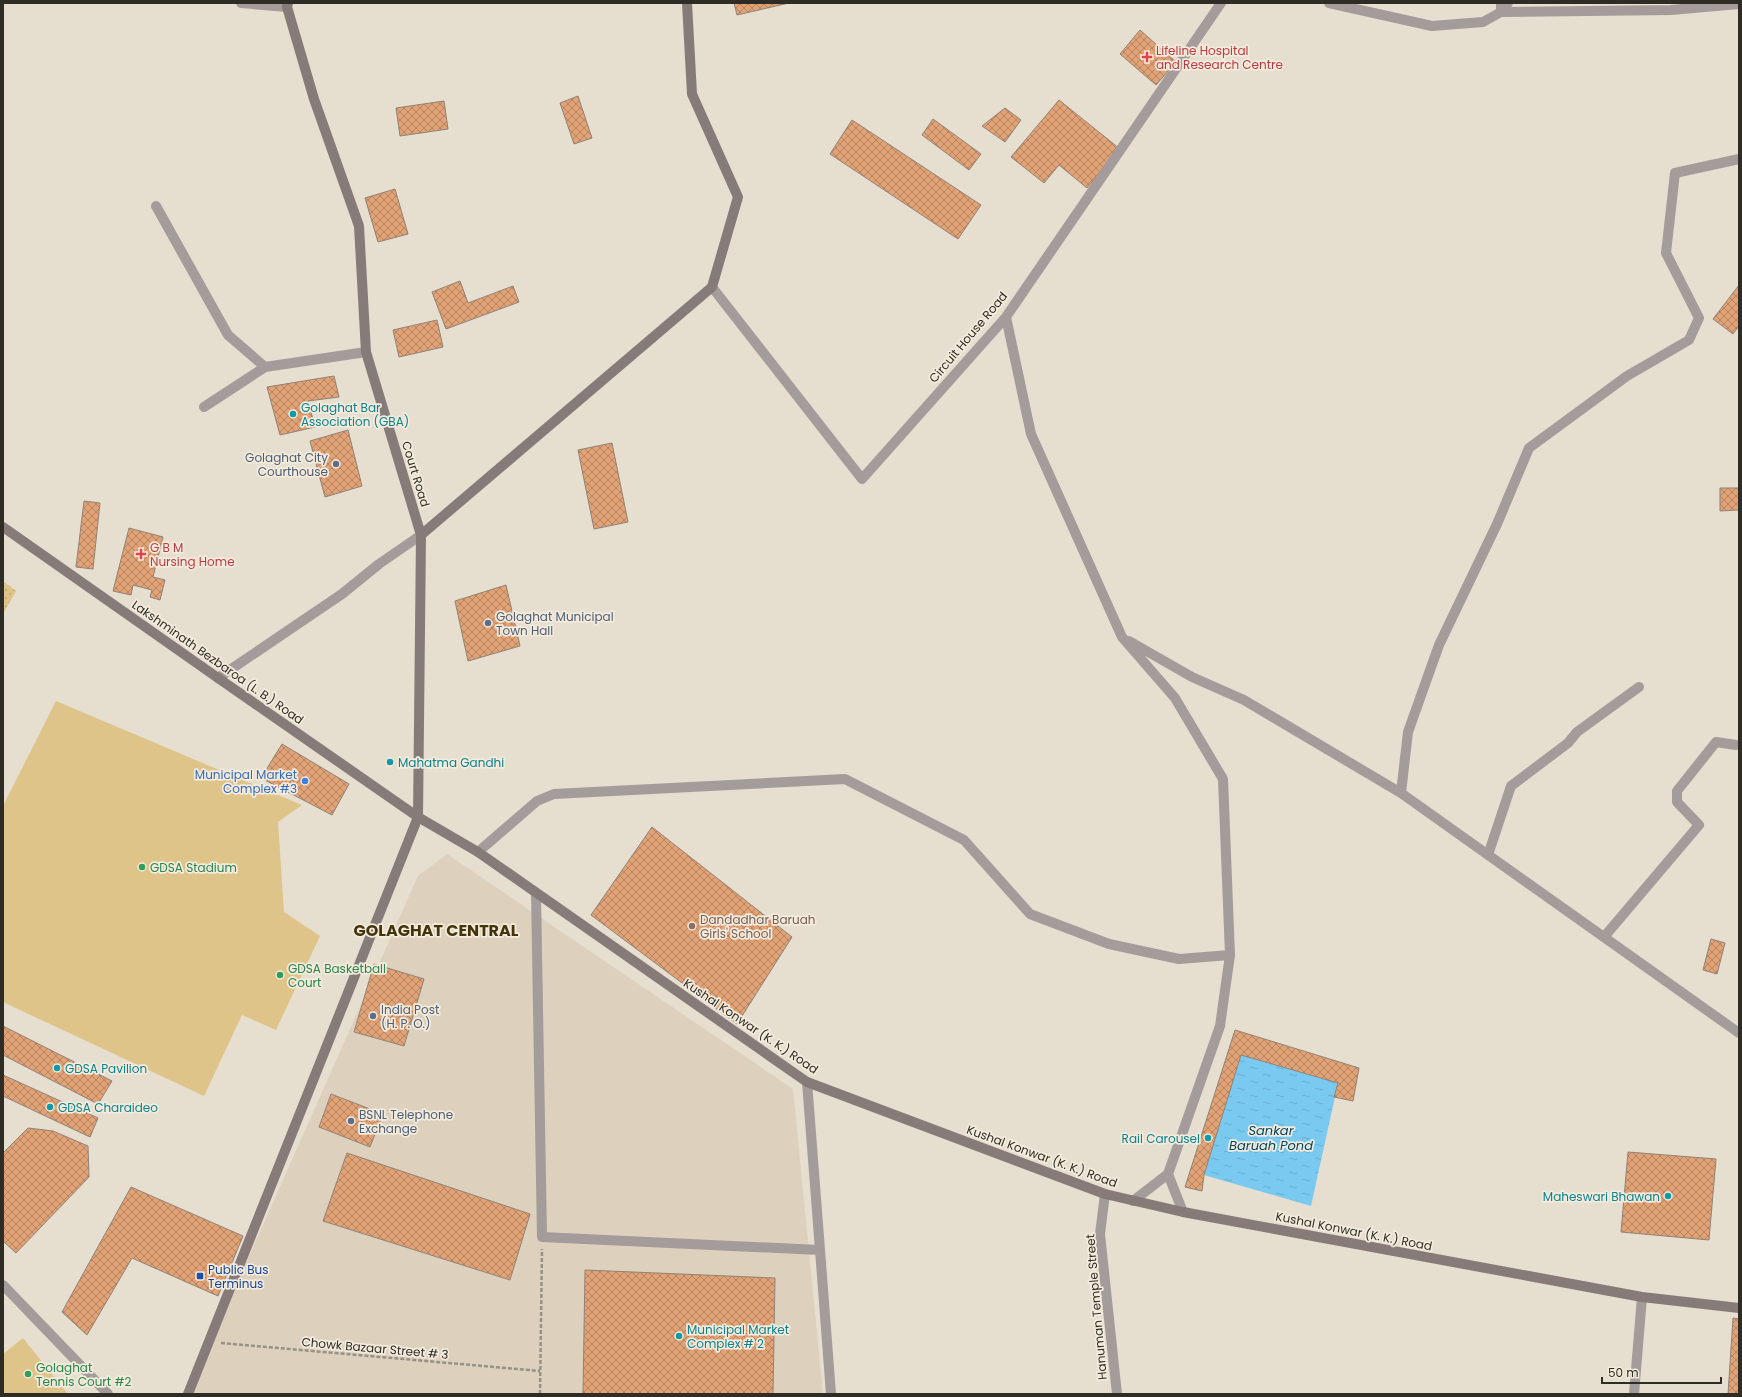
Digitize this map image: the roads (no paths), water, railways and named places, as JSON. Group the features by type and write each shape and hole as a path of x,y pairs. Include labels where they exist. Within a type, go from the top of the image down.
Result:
{"main road":[{"path":"421,535 712,287 738,198 692,94 687,3"},
{"name":"Court Road","path":"287,5 314,99 359,226 366,352 421,535 418,817"},
{"name":"Lakshminath Bezbaroa (L. B.) Road","path":"3,527 418,817"},
{"path":"188,1394 418,817"},
{"name":"Kushal Konwar (K. K.) Road","path":"418,817 478,852 807,1082 1105,1194 1183,1212 1642,1297 1739,1308"}],"street":[{"path":"241,3 287,5"},
{"name":"Circuit House Road","path":"712,287 862,478 1006,317 1221,3"},
{"path":"1329,3 1432,26 1483,22 1508,3"},
{"path":"1501,8 1671,10 1739,4"},
{"path":"1401,793 1408,732 1437,652 1497,524 1529,448 1627,376 1689,340 1699,318 1666,253 1675,173 1739,159"},
{"path":"156,206 228,335 265,367"},
{"path":"1006,317 1031,434 1122,637 1175,698 1223,779 1230,956 1220,1026 1168,1174 1134,1201"},
{"path":"204,407 265,367 366,352"},
{"path":"218,678 342,594 379,564 421,535"},
{"path":"1122,637 1192,677 1244,700 1401,793 1739,1033"},
{"path":"1488,855 1511,786 1568,743 1577,732 1639,687"},
{"path":"1604,937 1699,825 1676,802 1676,791 1716,742 1736,745"},
{"path":"478,852 537,801 554,794 845,779 964,840 1030,914 1109,944 1179,959 1230,956"},
{"path":"536,893 542,1236 820,1250"},
{"path":"807,1082 831,1394"},
{"path":"1168,1174 1183,1212"},
{"name":"Hanuman Temple Street","path":"1105,1194 1100,1234 1117,1394"},
{"path":"3,1285 108,1394"},
{"path":"1634,1394 1642,1297"}],"water":[{"name":"Sankar Baruah Pond","path":"1241,1055 1338,1083 1311,1206 1204,1175"}],"place":[{"name":"Lifeline Hospital and Research Centre","path":"1147,57"},
{"name":"Golaghat Bar Association (GBA)","path":"293,414"},
{"name":"Golaghat City Courthouse","path":"336,464"},
{"name":"G B M Nursing Home","path":"141,554"},
{"name":"Golaghat Municipal Town Hall","path":"488,623"},
{"name":"Mahatma Gandhi","path":"390,762"},
{"name":"Municipal Market Complex #3","path":"305,781"},
{"name":"GDSA Stadium","path":"142,867"},
{"name":"Dandadhar Baruah Girls' School","path":"692,926"},
{"name":"GDSA Basketball Court","path":"280,975"},
{"name":"India Post (H. P. O.)","path":"373,1016"},
{"name":"GDSA Pavilion","path":"57,1068"},
{"name":"GDSA Charaideo","path":"50,1107"},
{"name":"BSNL Telephone Exchange","path":"351,1121"},
{"name":"Rail Carousel","path":"1208,1138"},
{"name":"Maheswari Bhawan","path":"1668,1196"},
{"name":"Public Bus Terminus","path":"200,1276"},
{"name":"Municipal Market Complex # 2","path":"679,1336"},
{"name":"Golaghat Tennis Court #2","path":"28,1374"}],"district":[{"name":"GOLAGHAT CENTRAL","path":"436,930"}]}
